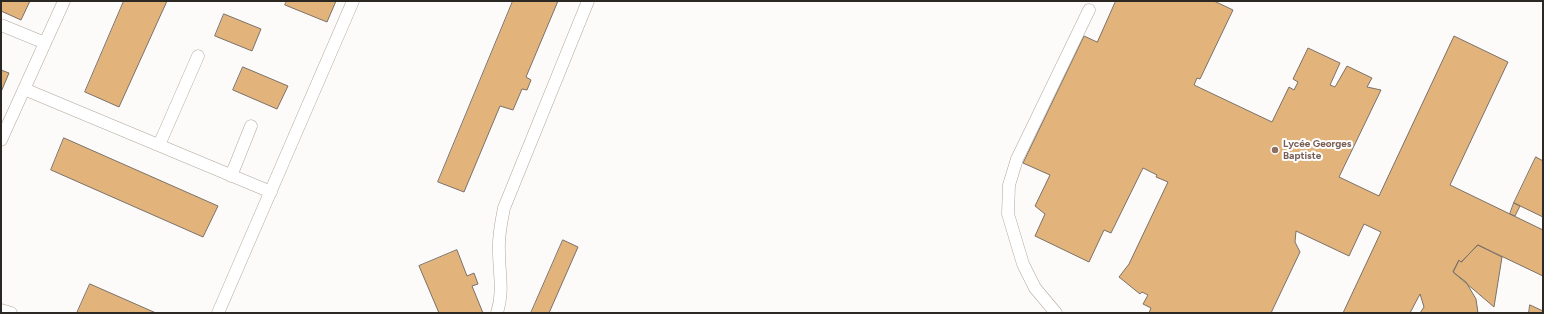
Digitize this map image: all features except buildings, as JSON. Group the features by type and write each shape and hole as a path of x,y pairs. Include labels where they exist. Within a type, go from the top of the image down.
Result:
{"lane":[{"path":"1,140 64,1"},
{"path":"218,313 353,1"},
{"path":"497,313 502,279 499,253 499,235 504,208 588,1"},
{"path":"1056,313 1035,288 1023,264 1008,214 1009,186 1017,159 1089,10"},
{"path":"1,25 45,43"},
{"path":"159,145 198,56"},
{"path":"24,89 271,192"},
{"path":"231,176 251,126"},
{"path":"1,310 11,313"}],"place":[{"name":"Lycée Georges Baptiste","path":"1275,150"}]}
